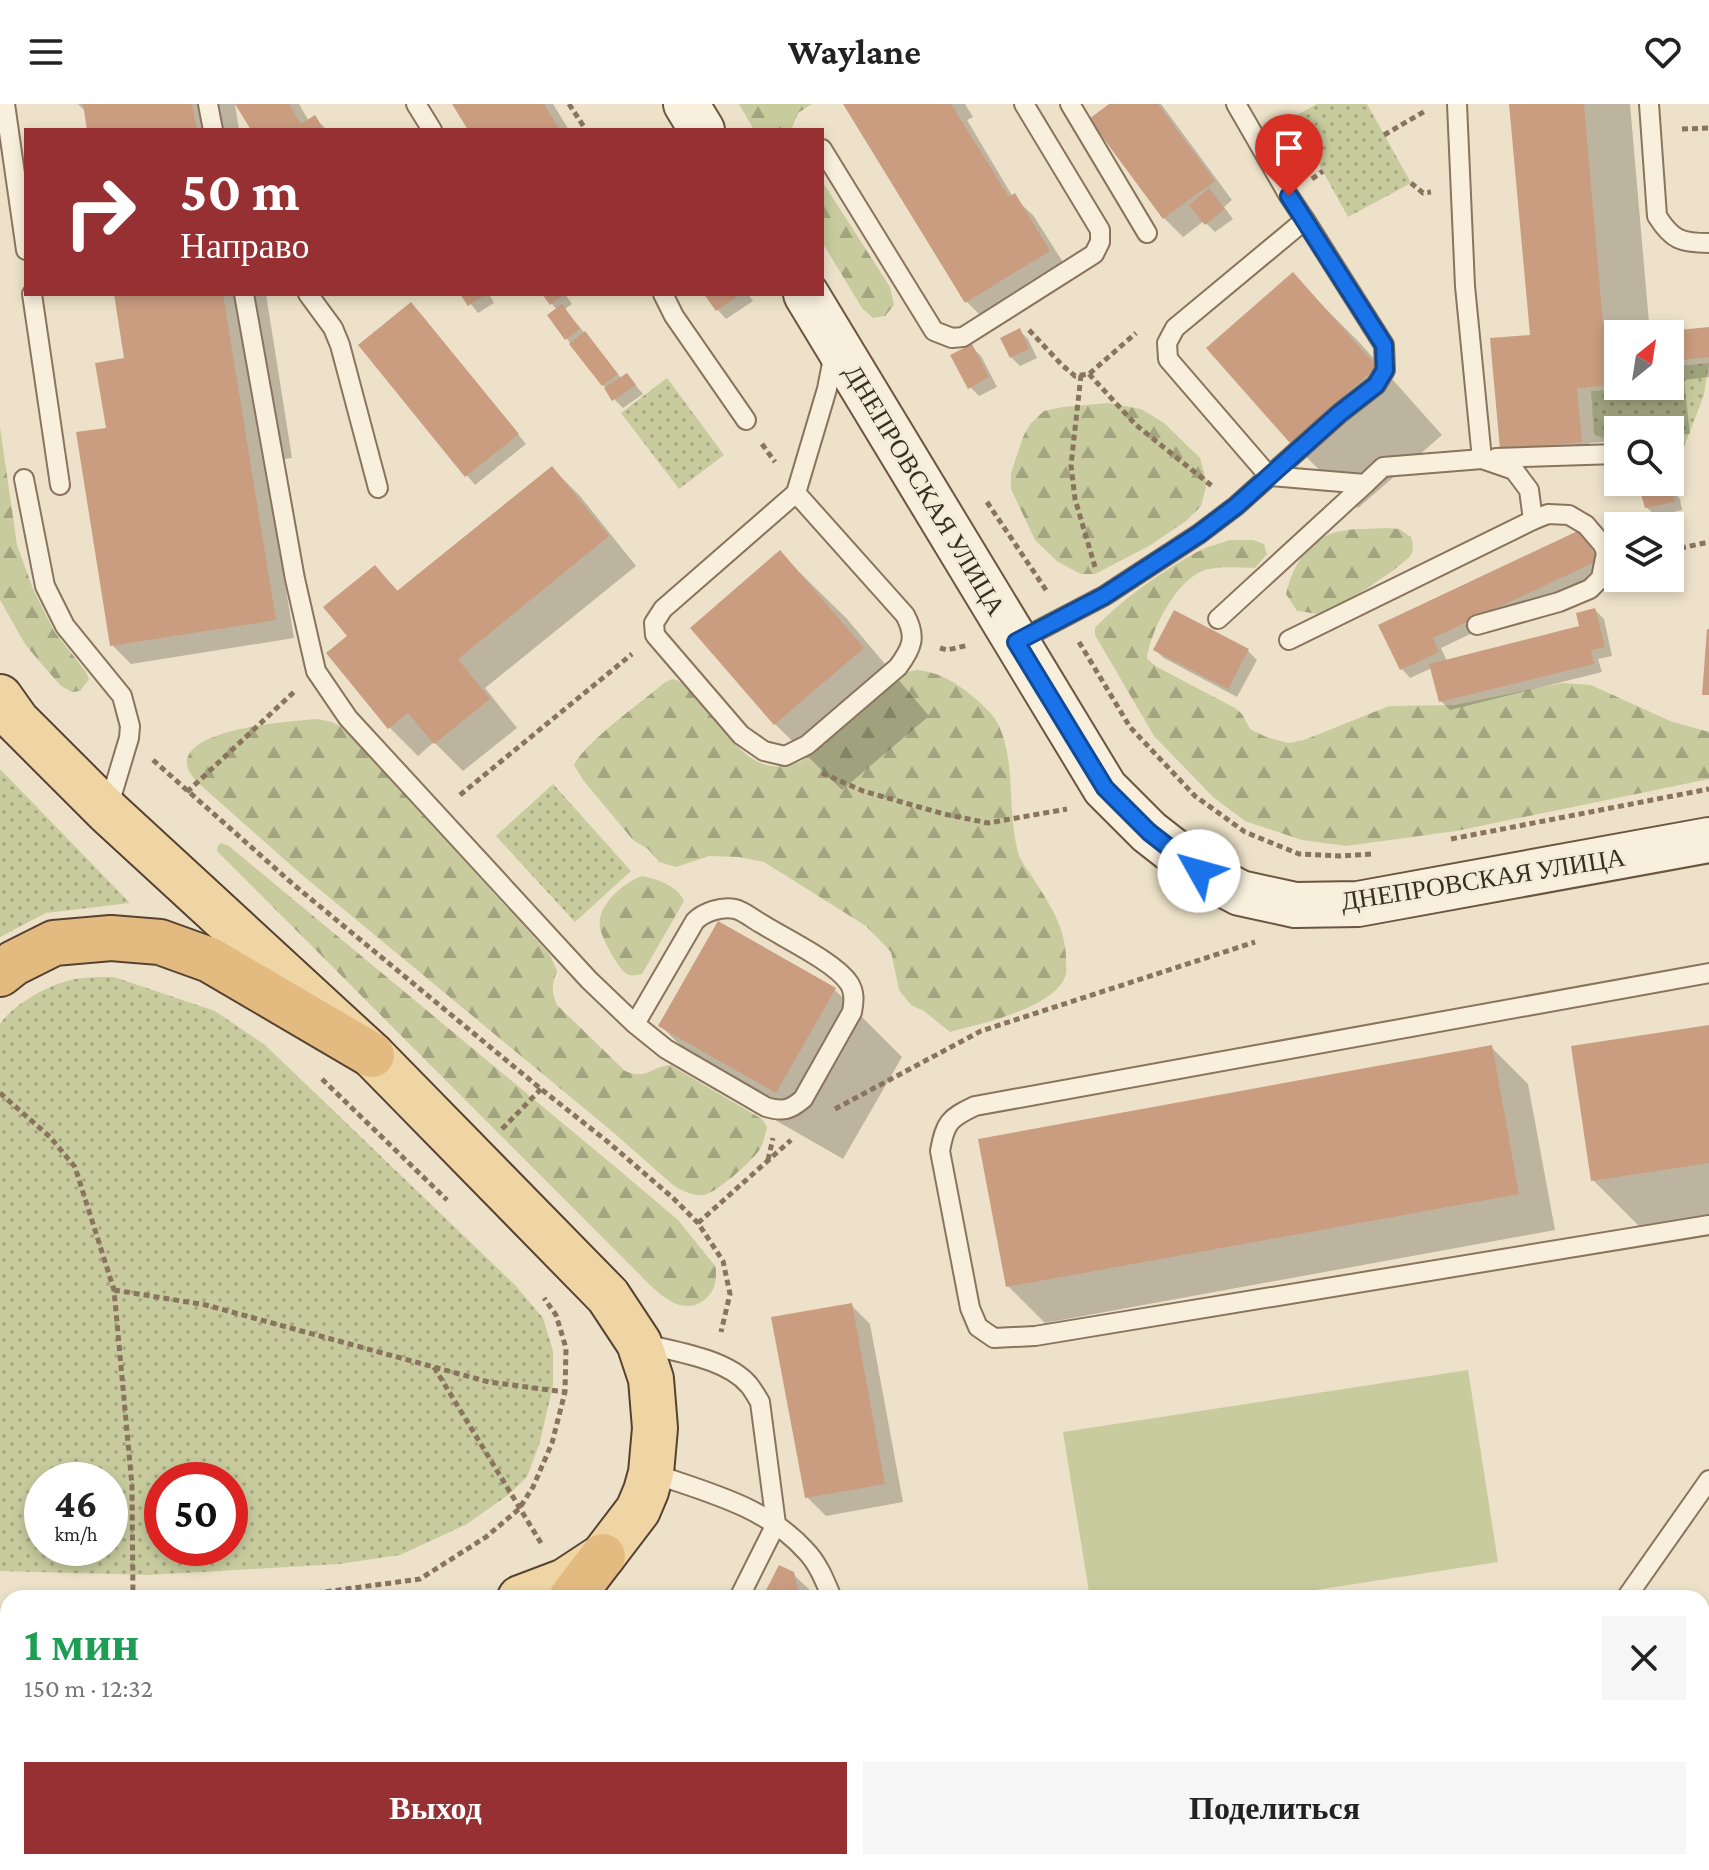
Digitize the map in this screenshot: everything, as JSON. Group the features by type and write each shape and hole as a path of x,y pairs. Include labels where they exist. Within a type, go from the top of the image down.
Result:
{"highway":[{"path":"0,974 14,963 54,943 111,938 160,942 210,960 372,1055"},
{"path":"577,1590 603,1556"}],"main road":[{"path":"686,104 701,128"},
{"name":"ДНЕПРОВСКАЯ УЛИЦА","path":"807,296 1105,788 1149,832 1199,871 1240,893 1295,905 1358,904 1709,840"},
{"path":"0,697 17,721 107,811 372,1055 608,1296 639,1343 651,1379 655,1428 651,1473 638,1510 603,1556 565,1581 541,1590"}],"lane":[{"path":"5,104 24,236"},
{"path":"208,104 213,128"},
{"path":"416,104 431,128"},
{"path":"677,128 686,104"},
{"path":"824,152 934,331 952,338 963,337 1094,254 1100,242 1100,230 1024,104"},
{"path":"1070,104 1147,233"},
{"path":"1016,642 1104,596 1199,534 1236,506 1376,385 1385,370 1384,345 1289,196 1236,104"},
{"path":"1457,104 1465,286 1482,459"},
{"path":"1649,104 1657,216 1677,240 1709,243"},
{"path":"1305,220 1175,328 1167,343 1168,359 1269,476 1365,484"},
{"path":"32,296 60,485"},
{"path":"244,296 295,579 316,671 348,718 589,980 635,1024 666,1049 766,1107 780,1111 791,1109 803,1099 852,1012 854,999 849,983 834,968 735,909 719,909 703,914 695,921 635,1024"},
{"path":"309,296 333,328 340,345 378,488"},
{"path":"664,296 674,316 746,420"},
{"path":"796,493 905,615 912,627 912,640 908,654 898,667 807,745 785,756 764,751 741,735 655,635 654,623 663,609 796,493 827,389 836,343"},
{"path":"1218,619 1383,467 1604,454"},
{"path":"1482,459 1514,470 1529,490 1533,520"},
{"path":"24,479 45,586 65,626 122,696 130,726 120,773 107,811"},
{"path":"1289,640 1548,514 1569,515 1586,525 1603,545 1606,553 1601,578 1590,589 1559,602 1477,625"},
{"path":"1709,973 975,1106 957,1114 944,1130 940,1151 970,1308 978,1327 994,1338 1035,1336 1709,1225"},
{"path":"639,1343 713,1362 735,1373 749,1385 760,1402 776,1524 743,1590"},
{"path":"651,1473 742,1505 776,1524 806,1551 829,1590"},
{"path":"1632,1590 1709,1480"}],"path":[{"path":"569,104 585,128"},
{"path":"1384,135 1439,104"},
{"path":"1693,129 1709,128"},
{"path":"1411,183 1423,193"},
{"path":"1009,309 1075,376 1089,374 1139,331"},
{"path":"1089,374 1136,425 1236,506"},
{"path":"1081,375 1071,465 1075,499 1104,596"},
{"path":"746,420 796,493"},
{"path":"1684,547 1709,542"},
{"path":"482,778 655,635"},
{"path":"1092,663 1130,727 1195,796 1245,832 1299,854 1341,856 1377,853"},
{"path":"187,792 316,671"},
{"path":"129,738 294,885 620,1152 698,1223 723,1261 730,1294 713,1362"},
{"path":"785,756 863,791 988,823 1076,807"},
{"path":"1437,842 1709,789"},
{"path":"825,1114 981,1031 1257,941"},
{"path":"322,1079 451,1203"},
{"path":"0,1093 50,1137 75,1167 114,1290 132,1486 133,1590"},
{"path":"698,1223 800,1131"},
{"path":"114,1290 206,1305 489,1382 565,1392"},
{"path":"339,1590 420,1579 486,1537 519,1509 533,1487 552,1443 565,1392 566,1348 556,1315 543,1296"},
{"path":"433,1366 519,1509"}],"green space":[{"path":"739,104 812,104 798,113 792,128 753,128"},
{"path":"1317,104 1367,104 1411,183 1348,217 1293,117"},
{"path":"824,184 890,287 894,305 885,316 873,318 862,308 824,245"},
{"path":"1709,363 1704,395 1684,447 1684,416 1604,416 1604,439 1594,434 1591,391 1604,390 1604,400 1684,400 1684,366"},
{"path":"667,378 724,455 679,489 621,413"},
{"path":"1108,403 1141,409 1164,423 1200,458 1207,483 1201,506 1186,521 1149,546 1095,574 1081,574 1058,562 1035,540 1011,489 1011,473 1023,437 1030,424 1044,411"},
{"path":"0,427 17,545 33,589 54,631 86,672 89,679 80,691 72,692 61,686 39,661 25,644 0,600"},
{"path":"1399,529 1411,537 1413,550 1405,561 1340,605 1319,613 1297,611 1286,594 1297,564 1309,548 1336,532"},
{"path":"1229,540 1253,540 1264,544 1267,554 1255,568 1210,569 1188,581 1160,619 1147,659 1235,708 1250,729 1266,737 1288,743 1304,740 1389,706 1455,705 1562,683 1591,685 1670,721 1709,732 1709,779 1456,831 1346,846 1302,840 1245,821 1213,797 1154,736 1095,635 1095,628 1106,617 1144,586 1199,551"},
{"path":"917,670 937,674 960,687 993,716 999,726 1008,755 1018,852 1056,918 1066,950 1066,974 1060,986 1048,996 1016,1013 950,1032 924,1011 911,1005 899,990 891,952 866,926 764,862 709,856 676,867 659,862 648,849 633,840 574,765 602,734 672,679 692,692 741,750 767,765 784,766 802,761 907,672"},
{"path":"318,719 346,729 550,955 557,971 553,988 557,1005 625,1071 644,1074 670,1065 762,1119 767,1127 764,1140 748,1163 724,1184 703,1195 688,1193 673,1185 301,874 197,782 187,765 190,752 202,742 220,735 264,725"},
{"path":"0,769 130,903 46,913 0,937"},
{"path":"553,784 631,871 575,922 496,836"},
{"path":"221,843 229,846 678,1220 716,1267 711,1294 703,1301 684,1306 656,1291 217,851"},
{"path":"642,876 672,887 684,901 642,974 630,975 625,973 612,954 601,932 600,919 613,896"},
{"path":"90,977 114,977 215,1011 265,1045 515,1285 543,1318 553,1351 553,1385 540,1442 527,1477 508,1495 467,1524 400,1555 339,1564 149,1575 0,1571 0,1024 23,1002 55,985"},
{"path":"1468,1370 1498,1562 1316,1590 1089,1590 1063,1432"}],"building":[{"path":"83,104 192,104 197,128 87,128"},
{"path":"235,104 289,104 301,124 315,115 323,128 250,128"},
{"path":"452,104 544,104 559,128 467,128"},
{"path":"843,104 951,104 1009,197 1015,193 1050,251 965,303"},
{"path":"1109,104 1158,104 1215,181 1163,219 1089,119"},
{"path":"1509,104 1584,104 1604,324 1604,386 1577,388 1582,442 1500,450 1490,338 1530,335"},
{"path":"1209,188 1225,209 1205,225 1189,205"},
{"path":"1293,272 1377,367 1290,443 1206,348"},
{"path":"114,296 223,296 276,620 110,646 76,432 106,428 95,363 124,358"},
{"path":"461,296 483,296 468,306"},
{"path":"543,296 562,296 550,305"},
{"path":"705,296 738,296 716,311"},
{"path":"411,302 519,434 465,477 358,345"},
{"path":"562,304 580,329 565,340 547,315"},
{"path":"1709,327 1709,357 1684,360 1684,330"},
{"path":"1020,328 1029,349 1010,358 1000,338"},
{"path":"585,331 618,374 602,386 569,344"},
{"path":"972,344 989,377 968,389 950,355"},
{"path":"627,373 636,385 612,401 604,388"},
{"path":"552,466 609,536 458,659 490,699 434,744 408,713 388,729 326,653 347,636 323,607 375,565 397,591"},
{"path":"1642,496 1673,496 1675,502 1645,508"},
{"path":"1582,529 1597,561 1433,638 1439,652 1400,670 1378,625"},
{"path":"780,550 864,648 774,725 690,628"},
{"path":"1595,608 1605,647 1591,650 1594,664 1439,702 1429,664 1579,626 1576,613"},
{"path":"1174,610 1249,649 1228,689 1153,650"},
{"path":"1707,629 1709,695 1702,695"},
{"path":"718,921 836,988 776,1093 658,1026"},
{"path":"1709,1025 1709,1163 1591,1181 1571,1046"},
{"path":"1492,1045 1519,1194 1006,1287 978,1139"},
{"path":"852,1303 885,1484 805,1498 771,1317"},
{"path":"779,1565 794,1572 798,1590 766,1590"}],"route":[{"path":"1199,871 1149,832 1105,788 1016,642 1104,596 1199,534 1236,506 1376,385 1385,370 1384,345 1289,196"}]}
